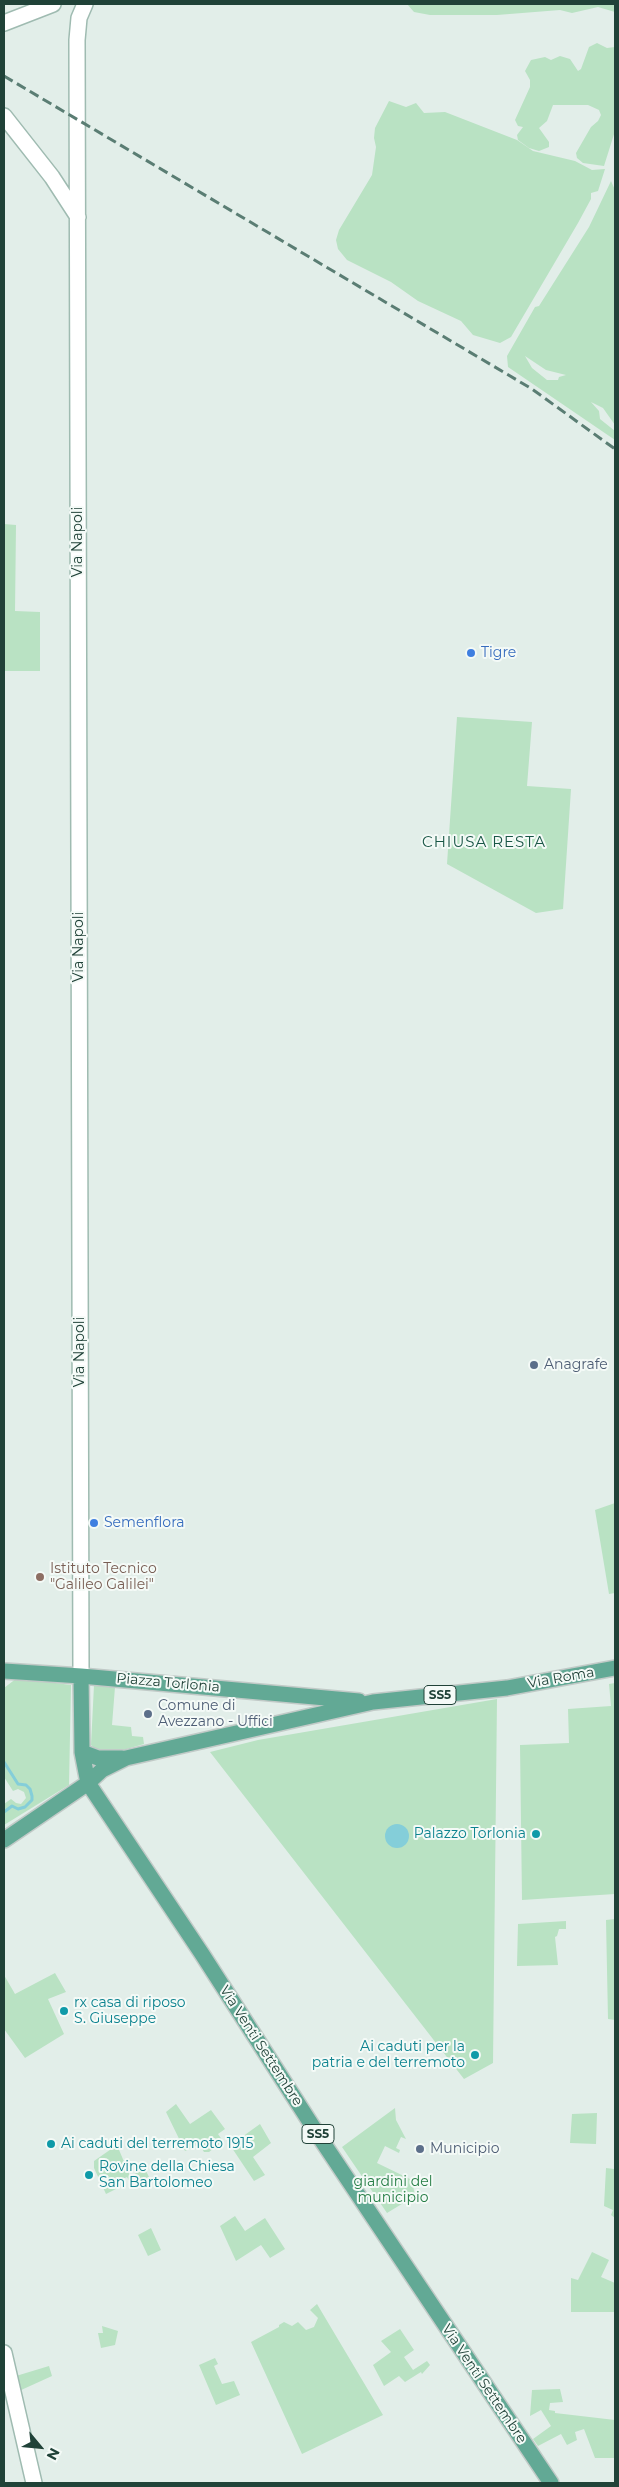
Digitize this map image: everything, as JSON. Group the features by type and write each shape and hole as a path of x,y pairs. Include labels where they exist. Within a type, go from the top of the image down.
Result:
{"main road":[{"name":"Via Napoli","path":"81,1676 78,35 80,15 85,4"},
{"path":"4,23 50,5"},
{"path":"4,116 46,170 78,217"},
{"name":"Via Roma","path":"507,1688 615,1668"},
{"name":"Piazza Torlonia","path":"4,1672 81,1676 373,1702"},
{"name":"SS5","path":"81,1676 82,1752 88,1783"},
{"name":"Piazza Torlonia","path":"4,1840 88,1783 102,1770 126,1758 373,1702 507,1688"},
{"path":"82,1752 98,1758 126,1758"},
{"name":"Via Venti Settembre","path":"88,1783 202,1954 324,2144 551,2483"},
{"path":"4,2353 34,2483"}],"green space":[{"path":"407,4 615,4 615,12 598,7 572,13 560,10 497,15 430,15 414,12"},
{"path":"597,43 607,48 615,47 615,131 604,166 583,163 577,158 576,153 591,127 598,121 601,115 599,110 588,105 553,105 547,121 539,128 549,142 549,147 539,151 529,148 518,140 517,135 523,127 518,126 515,120 530,87 530,80 525,71 531,60 545,57 551,60 560,56 570,59 578,71 581,69 589,47"},
{"path":"389,101 406,107 416,103 424,113 445,112 517,140 533,151 575,161 592,170 605,169 598,191 591,193 591,199 578,223 511,337 500,343 473,335 461,321 418,301 391,282 347,260 338,249 336,240 339,230 372,175 376,147 374,138 375,128"},
{"path":"611,181 615,190 615,425 603,408 591,402 599,411 600,419 615,431 615,440 508,367 507,356 535,307 539,306 589,227","holes":["525,356 546,370 566,375 559,377 558,380 547,380 532,368"]},
{"path":"4,524 16,525 15,611 40,612 40,671 4,671"},
{"path":"457,717 532,722 527,786 571,789 563,909 536,913 447,864"},
{"path":"615,1503 615,1593 609,1594 595,1510"},
{"path":"17,1678 71,1685 69,1785 4,1825 4,1804 11,1799 21,1804 26,1798 24,1792 18,1789 13,1791 4,1777 4,1688"},
{"path":"615,1683 615,1894 522,1900 520,1745 569,1743 568,1709 611,1706 609,1684"},
{"path":"94,1685 115,1687 112,1725 131,1727 132,1736 143,1737 144,1744 109,1754 98,1752 91,1745"},
{"path":"497,1699 493,2063 464,2079 210,1752 258,1740"},
{"path":"615,1919 615,2020 608,2019 606,1920"},
{"path":"566,1921 566,1929 559,1929 555,1937 558,1965 517,1966 518,1924"},
{"path":"55,1973 66,1992 48,1999 64,2034 25,2058 4,2029 4,1975 15,1994"},
{"path":"176,2104 190,2124 211,2110 225,2129 218,2134 223,2141 209,2152 204,2152 199,2144 185,2151 166,2112"},
{"name":"giardini del municipio","path":"395,2108 396,2120 406,2139 401,2137 396,2148 400,2150 399,2153 385,2146 377,2163 412,2180 415,2196 387,2213 342,2147"},
{"path":"597,2113 596,2144 570,2143 572,2114"},
{"path":"260,2124 271,2143 253,2157 265,2175 254,2181 232,2148 237,2145 235,2142"},
{"path":"117,2145 130,2176 145,2169 149,2177 131,2184 127,2177 118,2181 120,2187 106,2194 94,2168 94,2161"},
{"path":"606,2168 614,2169 615,2218 611,2215 613,2210 604,2206"},
{"path":"235,2216 245,2231 265,2218 285,2249 270,2258 261,2245 236,2261 220,2226"},
{"path":"151,2228 161,2250 148,2256 138,2235"},
{"path":"592,2252 609,2260 601,2277 615,2283 615,2312 571,2312 571,2278 578,2280"},
{"path":"317,2304 383,2415 302,2454 251,2342 279,2327 284,2322 292,2326 298,2322 306,2330 314,2327 318,2318 310,2310"},
{"path":"102,2326 118,2331 115,2345 101,2348 98,2333 103,2333"},
{"path":"400,2329 414,2350 404,2357 413,2370 427,2361 430,2365 422,2374 421,2372 405,2382 399,2376 384,2386 373,2365 391,2352 381,2341"},
{"path":"215,2358 218,2364 214,2366 222,2384 234,2381 240,2395 216,2405 199,2365"},
{"path":"49,2366 52,2376 19,2391 16,2376"},
{"path":"560,2389 563,2402 550,2403 549,2410 555,2411 555,2413 615,2420 614,2458 595,2458 584,2429 575,2432 577,2440 567,2445 561,2434 538,2446 533,2439 551,2426 541,2410 530,2416 532,2390"}],"water":[{"path":"397,1824 402,1825 408,1831 408,1841 402,1847 397,1848 392,1847 386,1841 385,1836 386,1831 392,1825"}],"waterway":[{"path":"4,1762 18,1784 26,1785 30,1789 32,1796 32,1800 25,1807 18,1809 12,1806 4,1812"}],"railway":[{"path":"4,76 532,389 615,449"}],"place":[{"name":"Tigre","path":"471,653"},
{"name":"Anagrafe","path":"534,1365"},
{"name":"Semenflora","path":"94,1523"},
{"name":"Istituto Tecnico \"Galileo Galilei\"","path":"40,1577"},
{"name":"Comune di Avezzano - Uffici","path":"148,1714"},
{"name":"Palazzo Torlonia","path":"536,1834"},
{"name":"rx casa di riposo S. Giuseppe","path":"64,2011"},
{"name":"Ai caduti per la patria e del terremoto","path":"475,2055"},
{"name":"Ai caduti del terremoto 1915","path":"51,2144"},
{"name":"Municipio","path":"420,2149"},
{"name":"Rovine della Chiesa San Bartolomeo","path":"89,2175"}],"district":[{"name":"CHIUSA RESTA","path":"484,843"}]}
